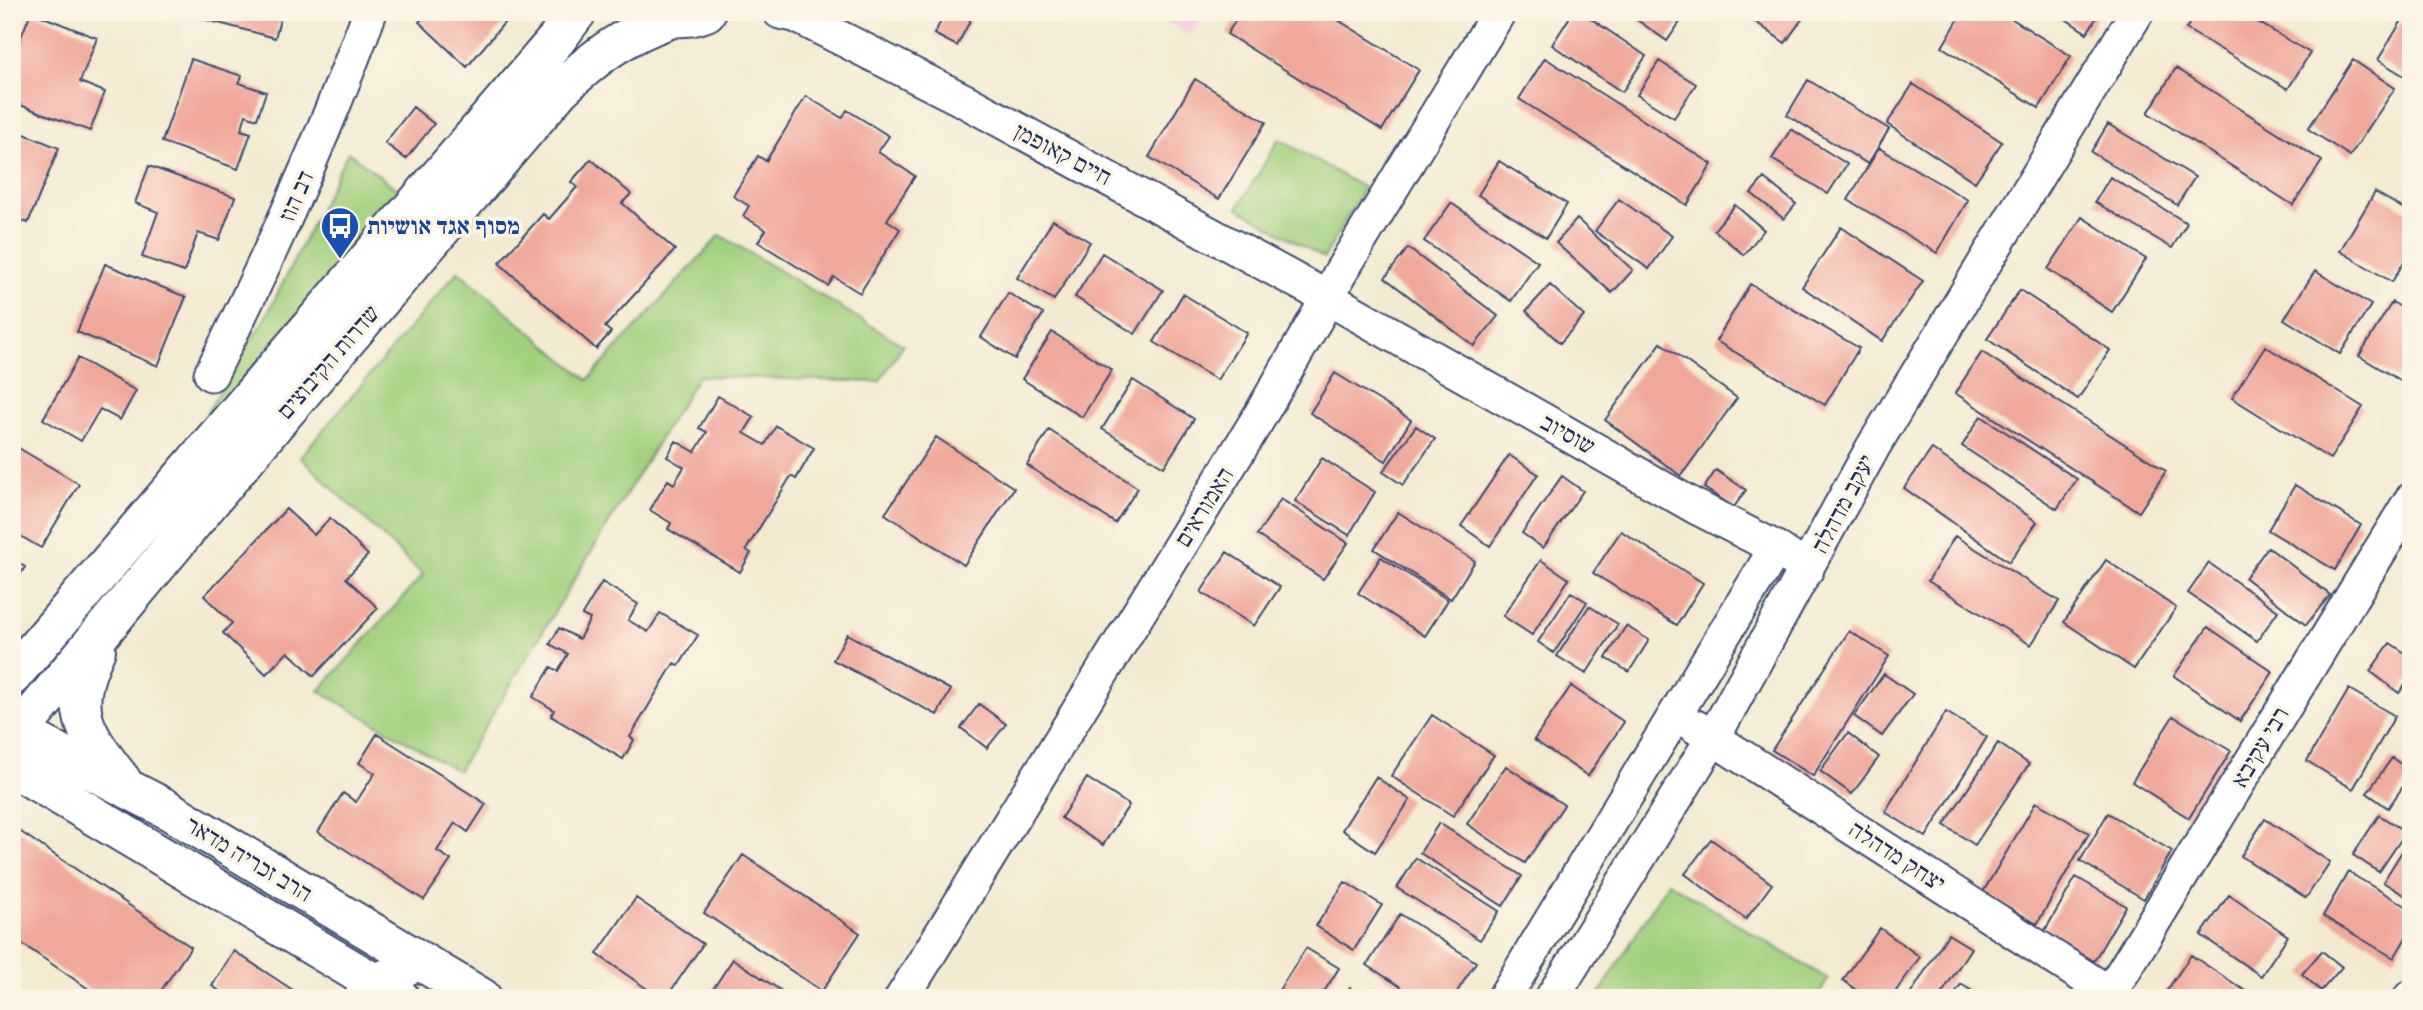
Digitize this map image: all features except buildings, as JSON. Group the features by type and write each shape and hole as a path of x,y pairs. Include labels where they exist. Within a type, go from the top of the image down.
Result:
{"street":[{"name":"דב הוז","path":"211,374 296,197 370,12"},
{"name":"שדרות הקיבוצים","path":"12,676 556,40 576,12"},
{"name":"האמוראים","path":"902,998 1258,419 1339,275 1499,12"},
{"name":"יעקב מדהלה","path":"1552,998 1713,738 1873,447 2137,12"},
{"name":"חיים קאופמן","path":"789,13 965,101 1328,298"},
{"name":"שדרות הקיבוצים","path":"14,742 112,617 560,90 582,69 627,36 689,14"},
{"name":"שוסיוב","path":"1328,298 1694,506 1776,548 1807,569"},
{"name":"רבי עקיבא","path":"2114,995 2411,500"},
{"name":"יעקב מדהלה","path":"1504,998 1776,548"},
{"path":"112,617 88,667 80,703 88,732 127,789"},
{"name":"יצחק מדהלה","path":"1677,714 2114,995"},
{"name":"הרב זכריה מדאר","path":"14,742 127,789 165,808 482,998"},
{"name":"הרב זכריה מדאר","path":"14,742 378,992"},
{"path":"378,992 422,963"}],"shaded area":[{"path":"1149,12 1205,12 1191,36"}],"green space":[{"path":"1279,139 1364,188 1324,258 1238,208"},
{"path":"348,152 402,193 188,443 267,315"},
{"path":"720,235 903,345 879,382 698,376 458,771 319,691 423,575 300,457 458,271 588,380"},
{"path":"1668,882 1828,979 1817,998 1597,998"}],"place":[{"name":"מסוף אגד אושיות","path":"340,260"}]}
